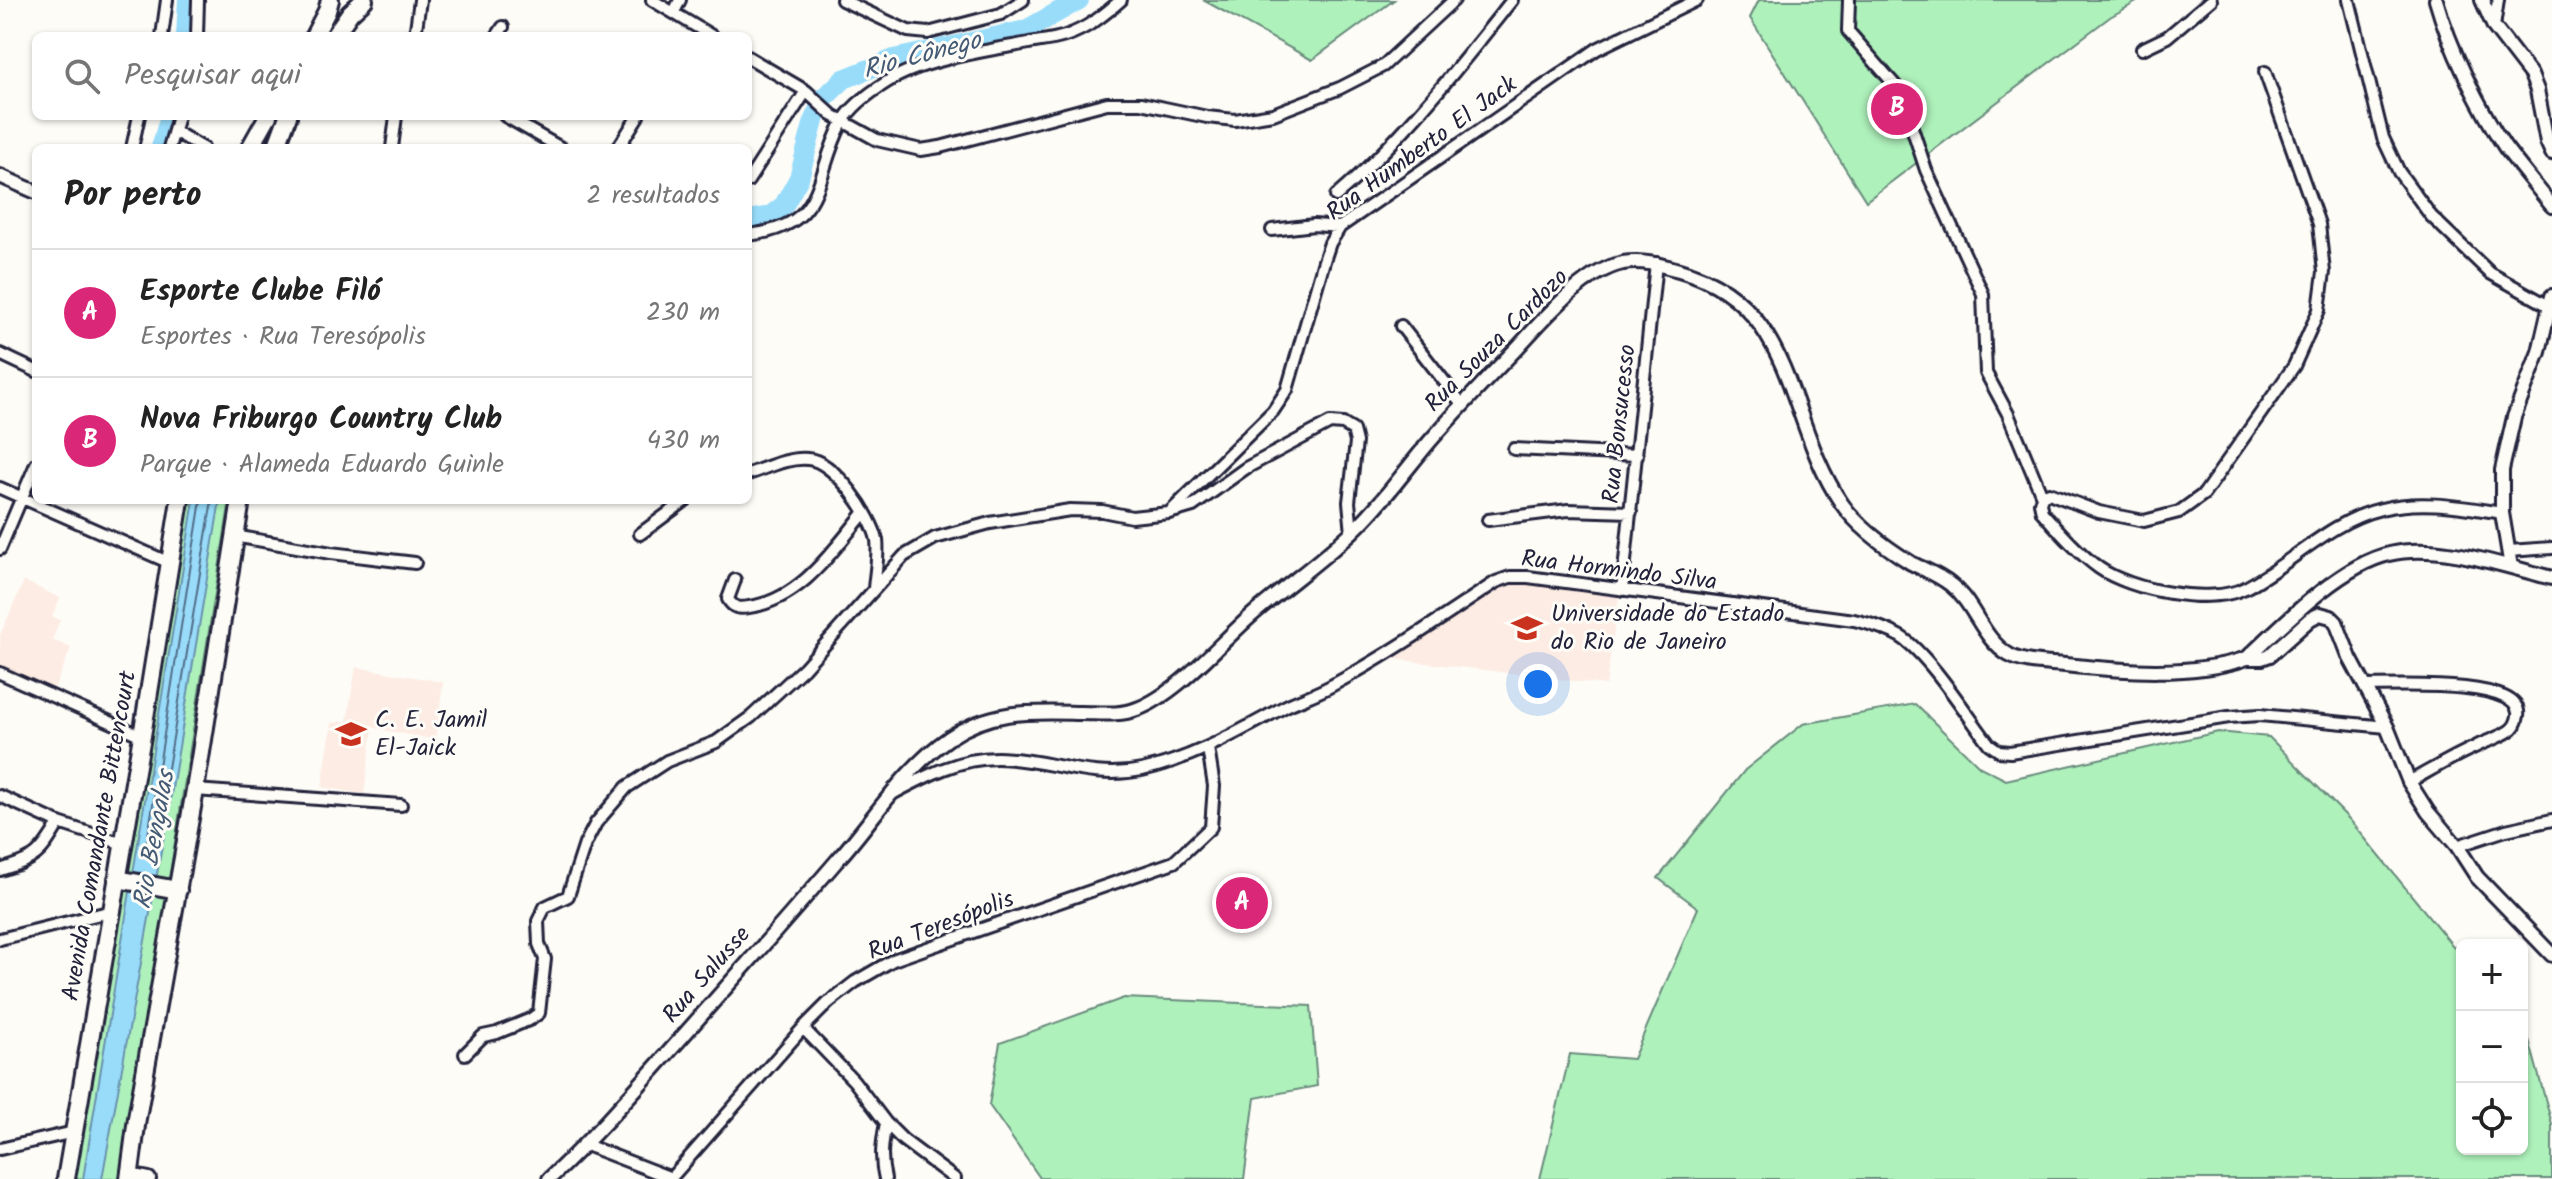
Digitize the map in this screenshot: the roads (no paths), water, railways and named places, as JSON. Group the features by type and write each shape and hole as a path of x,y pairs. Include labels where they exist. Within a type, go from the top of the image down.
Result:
{"main road":[{"path":"316,32 330,0"},
{"path":"337,32 364,0"},
{"path":"252,144 266,120"},
{"path":"278,144 286,120"},
{"name":"Avenida Comandante Bittencourt","path":"66,1179 112,911 122,880 123,844 179,504"},
{"path":"129,1177 172,889 195,790 240,504"},
{"path":"122,880 172,889"}],"street":[{"path":"163,32 167,0"},
{"path":"197,32 198,0"},
{"path":"416,32 420,0"},
{"path":"652,0 705,32"},
{"path":"674,12 680,0"},
{"path":"842,0 908,31 928,33 1001,14 1023,0"},
{"path":"752,235 768,233 791,223 806,210 814,199 843,122 889,81 918,67 1065,36 1100,19 1121,0"},
{"path":"752,59 806,91 843,122 877,140 921,150 1107,103 1141,103 1235,120 1273,114 1340,88 1383,66 1454,0"},
{"path":"1336,196 1362,174 1418,114 1512,0"},
{"name":"Rua Humberto El Jack","path":"1169,513 1273,411 1287,390 1324,261 1340,227 1597,49 1697,0"},
{"path":"1849,0 1848,31 1900,91 1926,170 1983,294 1986,373 2008,414 2042,496 2042,512 2099,568 2128,584 2217,596 2243,589 2346,522 2382,509 2438,503 2502,513"},
{"path":"2142,49 2167,37 2211,0"},
{"path":"2349,0 2383,138 2399,172 2431,216 2490,273 2550,301 2539,352 2507,442 2502,470 2502,513 2511,567"},
{"path":"2436,0 2443,23 2483,109 2504,145 2552,206"},
{"path":"2482,0 2494,27 2531,75 2552,153"},
{"path":"2494,27 2498,0"},
{"path":"689,32 693,25"},
{"path":"2042,496 2049,493 2059,495 2099,512 2144,521 2179,512 2204,494 2294,366 2319,310 2324,272 2319,224 2265,72"},
{"path":"752,175 806,91"},
{"path":"133,144 138,120"},
{"path":"170,144 177,120"},
{"path":"392,144 396,120"},
{"path":"512,120 554,144"},
{"path":"620,144 636,120"},
{"path":"174,131 196,144"},
{"path":"0,176 32,190"},
{"path":"1272,230 1314,225 1340,227"},
{"name":"Rua Souza Cardozo","path":"891,795 909,772 944,742 975,722 1014,713 1115,714 1136,709 1155,699 1202,664 1246,620 1352,533 1387,497 1462,404 1544,318 1599,273 1623,263 1656,263 1700,275 1732,294 1758,319 1800,408 1817,457 1843,505 1893,551 1957,589 1987,633 2014,658 2135,670 2197,668 2270,655 2310,619 2320,614 2336,622 2364,686"},
{"name":"Rua Bonsucesso","path":"1622,590 1656,263"},
{"path":"1401,326 1462,404"},
{"path":"0,354 32,369"},
{"path":"465,1054 483,1036 497,1033 539,1013 545,959 539,944 538,921 545,907 568,896 585,844 596,823 627,787 667,761 716,742 751,717 804,668 904,556 935,538 976,526 1070,510 1102,511 1132,517 1169,513 1193,506 1246,468 1330,423 1343,424 1353,430 1356,442 1349,502 1352,533"},
{"path":"1514,449 1637,455"},
{"path":"752,473 779,463 809,458 826,465 838,476 873,525 878,545 874,589"},
{"path":"0,549 32,473"},
{"path":"0,488 32,502"},
{"path":"37,504 170,563"},
{"path":"640,534 681,504"},
{"path":"1488,520 1568,510 1631,512"},
{"path":"735,580 728,599 740,609 757,606 795,588 823,563 865,512"},
{"path":"234,536 331,553 415,563"},
{"path":"2509,551 2552,548"},
{"path":"2247,658 2300,609 2354,569 2389,554 2427,551 2552,578"},
{"name":"Rua Hormindo Silva","path":"891,795 940,769 994,758 1018,759 1078,772 1105,774 1139,770 1208,748 1289,704 1328,688 1412,638 1496,582 1510,577 1854,620 1885,628 1904,639 1922,658 1989,744 1999,751 2048,748 2229,717 2260,715 2387,727"},
{"path":"0,673 142,736"},
{"path":"2364,686 2387,727 2409,782 2428,812 2457,846 2477,877 2552,955"},
{"path":"2364,686 2475,689 2497,693 2512,700 2519,709 2518,721 2510,731 2409,782"},
{"name":"Rua Teresópolis","path":"586,1145 670,1179 803,1028 855,982 893,960 1174,862 1211,827 1214,786 1208,748"},
{"path":"195,790 401,805"},
{"name":"Rua Salusse","path":"549,1179 586,1145 843,854 891,795"},
{"path":"0,796 59,823 123,844"},
{"path":"2457,846 2506,830 2552,820"},
{"path":"0,870 37,855 59,823"},
{"path":"0,939 112,911"},
{"path":"803,1028 854,1081 903,1140 955,1179"},
{"path":"885,1179 881,1150 886,1123"},
{"path":"0,1149 74,1132"},
{"path":"129,1177 149,1179"}],"water":[{"name":"Rio Bengalas","path":"193,504 219,504 102,1179 83,1179"}],"waterway":[{"path":"186,32 188,0"},
{"name":"Rio Cônego","path":"752,219 770,216 784,205 799,178 815,117 824,98 844,79 894,59 1026,30 1079,0"},
{"path":"162,144 169,120"}],"place":[{"name":"Nova Friburgo Country Club","path":"1897,109"},
{"name":"Universidade do Estado do Rio de Janeiro","path":"1527,628"},
{"name":"C. E. Jamil El-Jaick","path":"351,734"},
{"name":"Esporte Clube Filó","path":"1242,903"}]}
